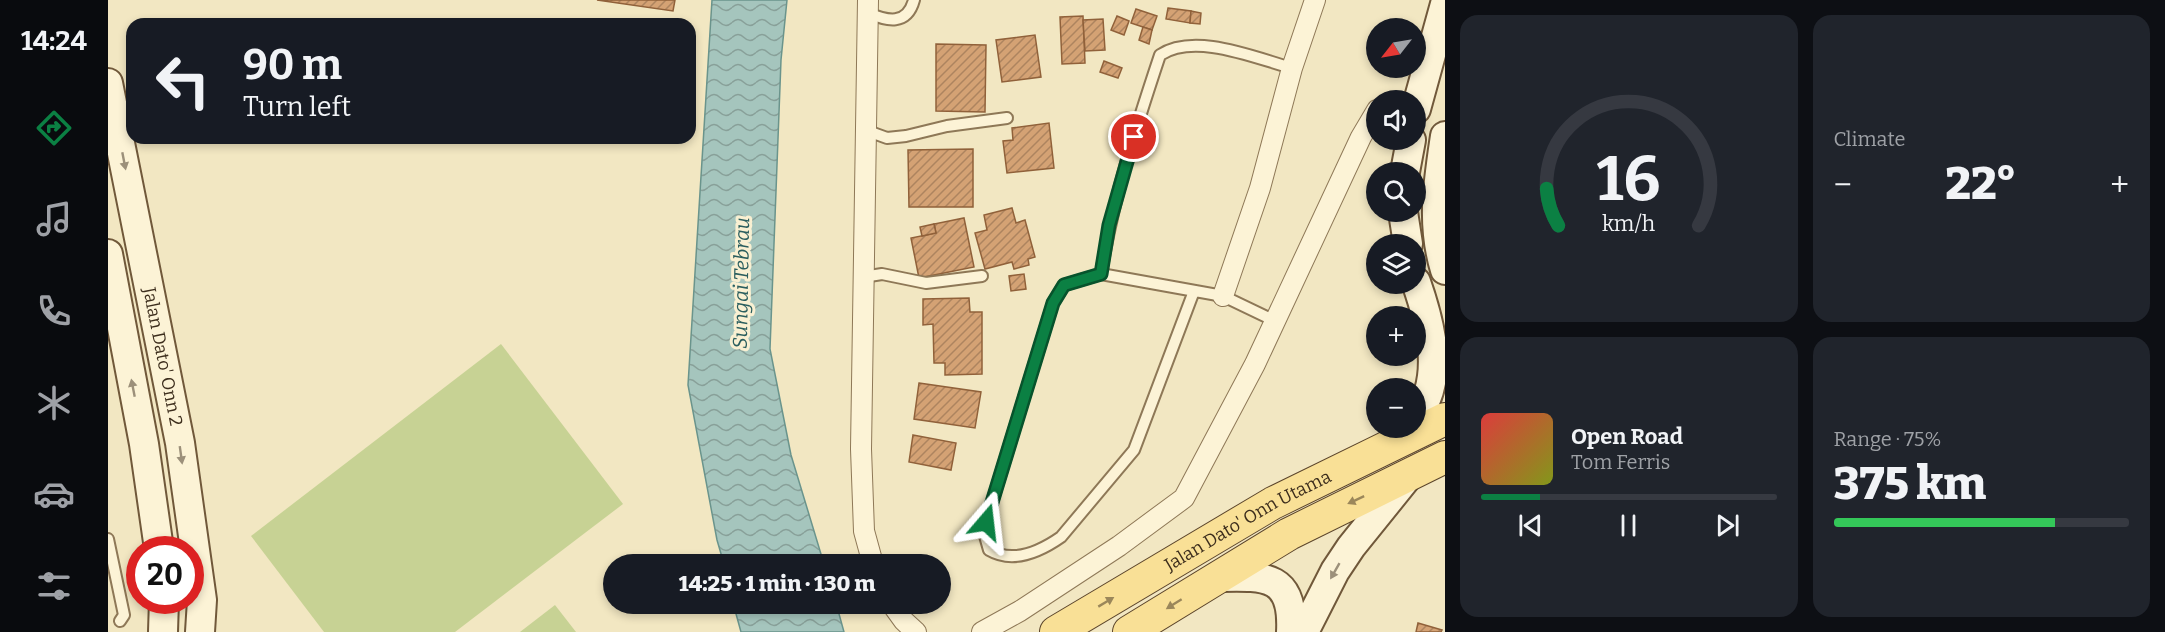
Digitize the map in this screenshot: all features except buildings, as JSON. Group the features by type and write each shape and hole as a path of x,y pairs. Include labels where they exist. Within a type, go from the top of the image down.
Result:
{"main road":[{"path":"1421,90 1445,4"},
{"name":"Jalan Dato' Onn 2","path":"108,83 180,443 202,600 200,632"},
{"path":"1445,136 1435,203 1437,245 1445,270"},
{"name":"Jalan Dato' Onn 2","path":"108,254 144,444 157,536"},
{"path":"1420,294 1434,332 1438,377 1431,398 1426,404"},
{"path":"1382,450 1445,410"},
{"name":"Jalan Dato' Onn Utama","path":"1056,632 1233,525 1321,478 1445,419"},
{"path":"1382,450 1395,438"},
{"name":"Jalan Dato' Onn Utama","path":"1129,632 1288,534 1445,457"},
{"path":"1304,632 1335,571 1351,547 1409,475 1445,465"},
{"path":"1218,577 1256,576 1274,582 1284,592 1292,609 1291,632"},
{"path":"163,632 164,614"}],"street":[{"path":"1223,296 1260,188 1292,68 1315,0"},
{"path":"868,6 861,449 864,531 870,554"},
{"path":"982,632 1020,611 1109,553 1184,498 1255,363 1273,320 1366,129"},
{"path":"899,614 916,632"}],"lane":[{"path":"868,6 888,21 902,17 911,9 914,0"},
{"path":"1101,274 1109,225 1122,175 1160,55 1172,47 1204,45 1292,68"},
{"path":"865,130 887,138 948,126 1007,118"},
{"path":"863,277 882,274 926,283 982,276"},
{"path":"1194,291 1134,450 1061,537 1047,547 1010,557 997,555 989,550 985,536 986,522 1053,303 1064,285 1101,274 1223,296 1273,320"},
{"path":"108,539 124,615 120,621"}],"green space":[{"path":"501,344 623,504 455,632 324,632 251,536"},
{"path":"555,605 576,632 520,632"}],"water":[{"name":"Sungai Tebrau","path":"712,0 787,0 781,60 770,349 791,455 821,554 721,554 688,385"},
{"path":"736,614 839,614 844,632 741,632"}],"route":[{"path":"986,522 1053,303 1064,285 1101,274 1109,225 1134,137"}]}
